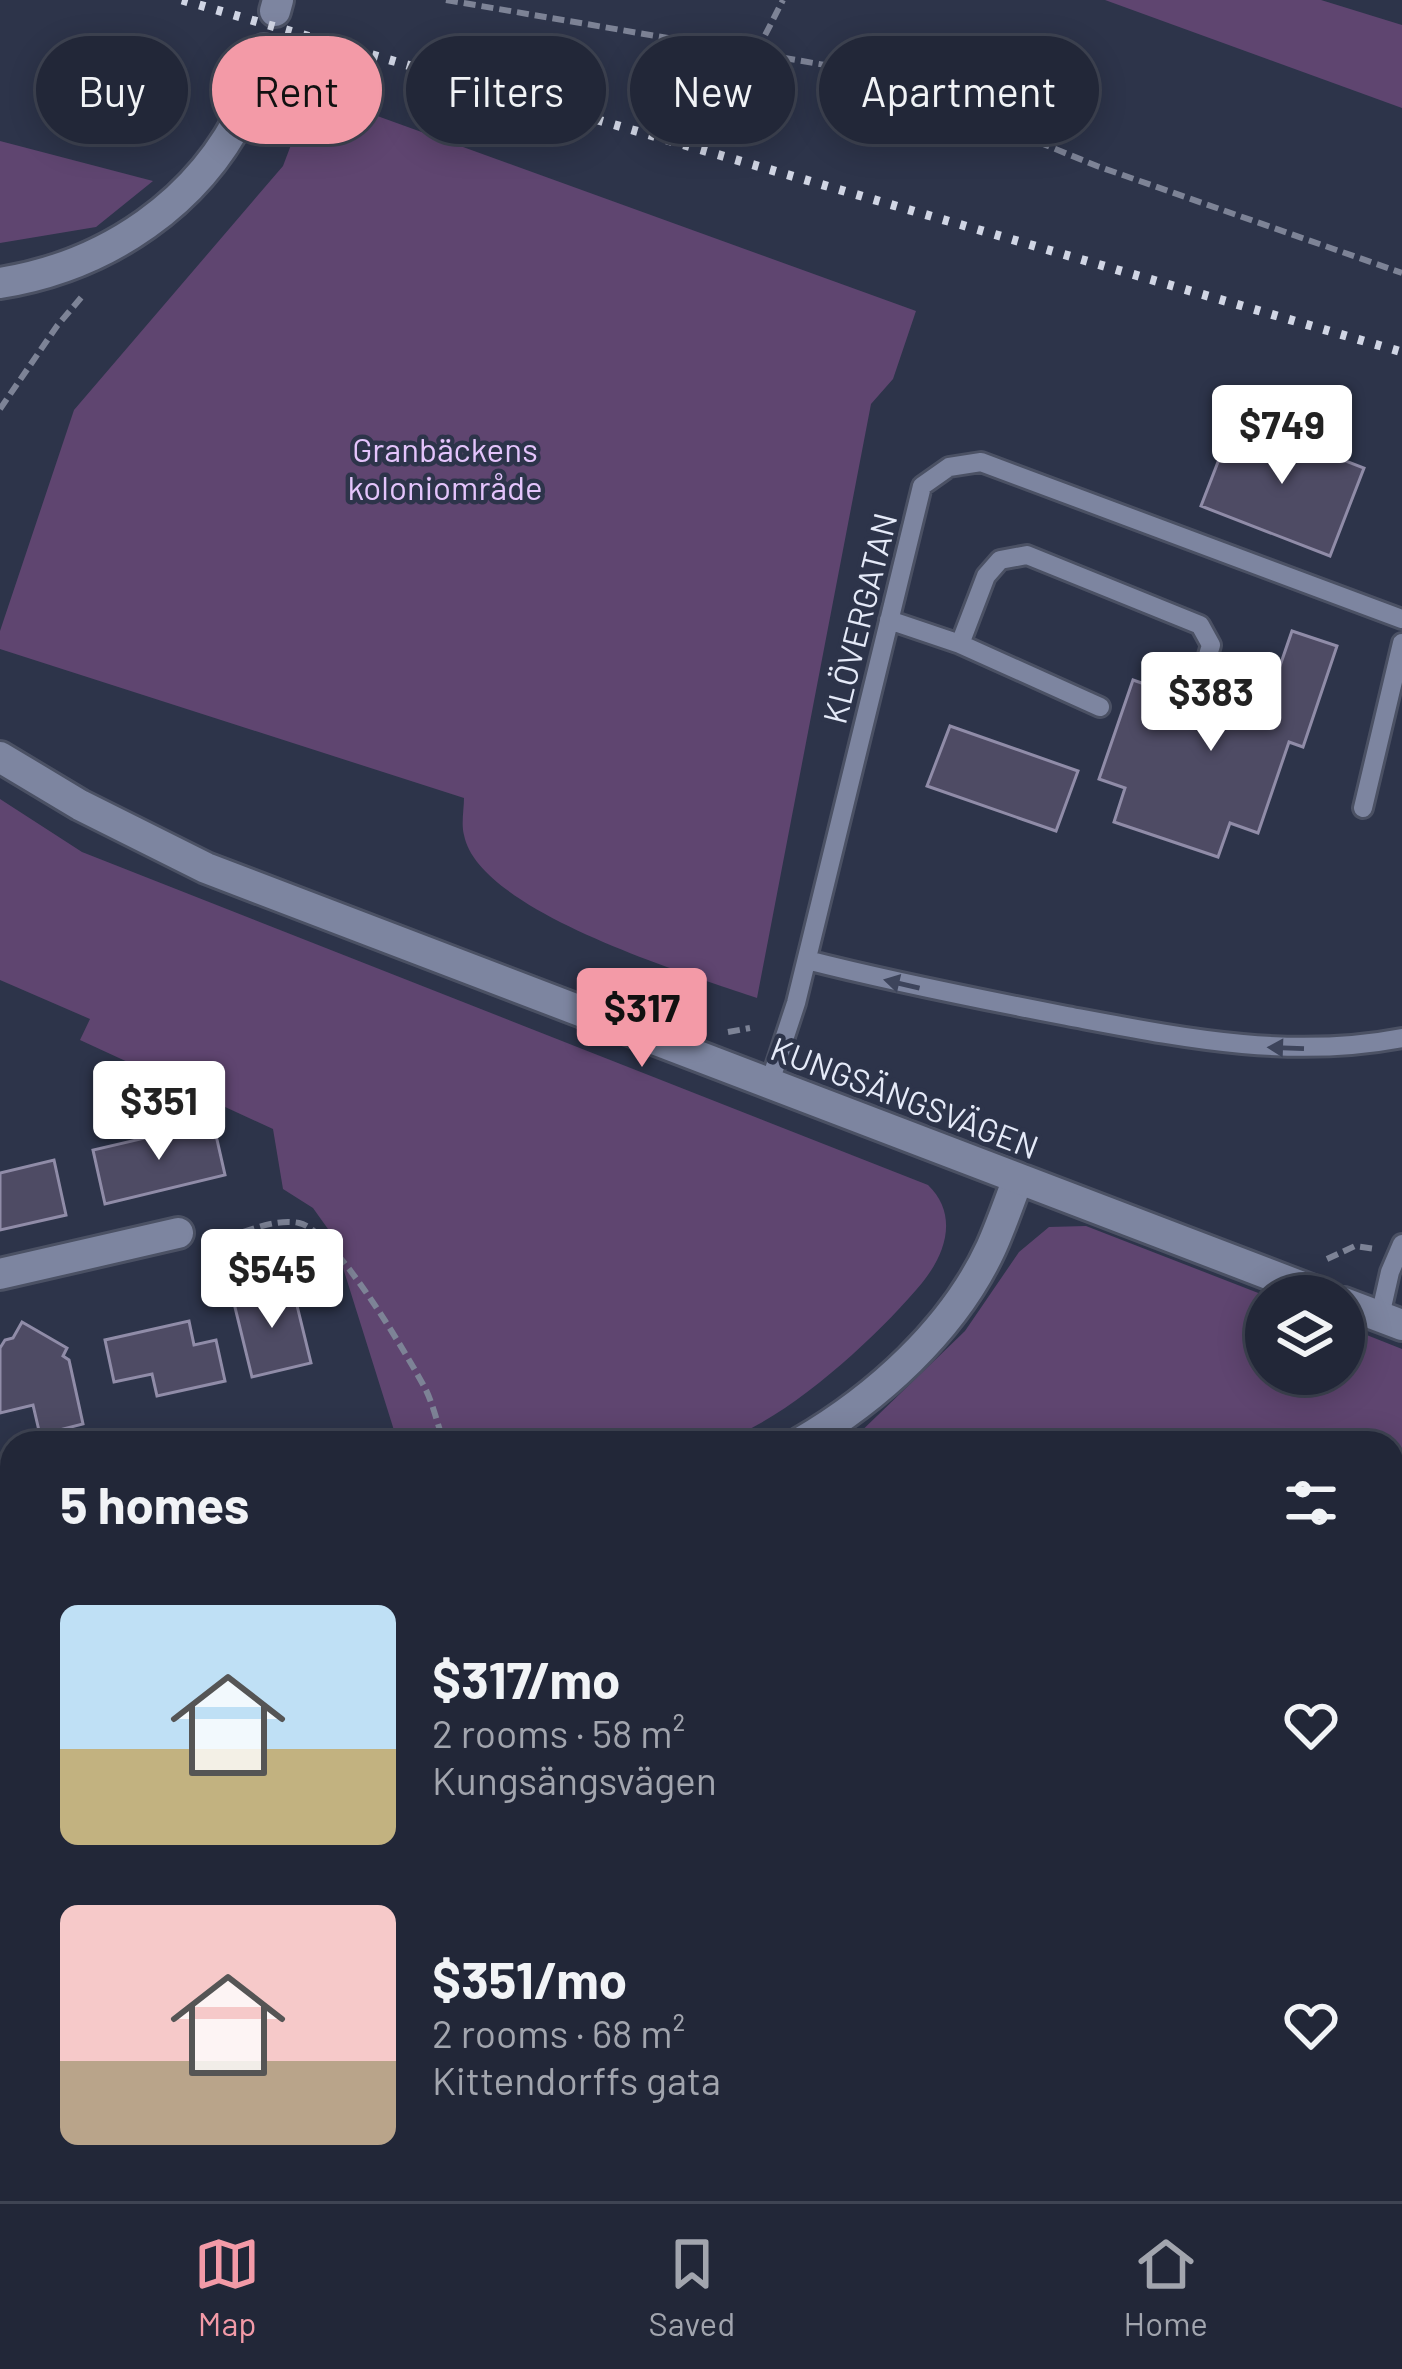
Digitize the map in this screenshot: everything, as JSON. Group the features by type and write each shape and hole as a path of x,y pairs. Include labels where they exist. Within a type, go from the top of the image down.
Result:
{"street":[{"path":"0,283 86,261 135,234 180,196 223,144"},
{"name":"KUNGSÄNGSVÄGEN","path":"0,757 80,805 206,868 1271,1275"},
{"path":"820,1431 847,1415 928,1341 989,1252 1018,1179"},
{"path":"0,1274 178,1233"}],"lane":[{"name":"KLÖVERGATAN","path":"770,1082 807,960 922,486 949,467 980,462 1402,619"},
{"path":"960,644 986,576 1000,560 1027,555 1200,625 1211,645 1198,689"},
{"path":"890,620 960,644 1100,707"},
{"path":"1363,808 1402,643"},
{"path":"807,960 906,986 1212,1041 1278,1049 1402,1038"},
{"path":"1391,1321 1390,1272 1402,1244"}],"path":[{"path":"446,0 661,36"},
{"path":"512,0 514,13"},
{"path":"765,36 783,0"},
{"path":"795,58 866,72 1119,174 1402,273"},
{"path":"178,1233 184,1252 284,1222 302,1223 318,1232 375,1304 427,1393 440,1431"}],"green space":[{"path":"1105,0 1321,0 1402,25 1402,108"},
{"name":"Granbäckens koloniområde","path":"382,118 406,126 406,144 455,144 916,311 893,379 871,404 757,998 591,936 507,890 478,863 464,835 464,798 0,649 0,631 74,410 283,166 291,144 382,144"},
{"path":"0,141 153,181 96,227 0,243"},
{"path":"0,799 82,852 928,1185 943,1208 943,1246 922,1283 854,1353 797,1400 744,1431 394,1431 333,1236 313,1208 283,1189 273,1129 80,1040 90,1019 0,980"},
{"path":"1086,1226 1245,1288 1245,1395 1365,1395 1365,1334 1402,1349 1402,1431 861,1431 965,1331 1019,1252 1049,1227"}],"building":[{"path":"1235,418 1364,468 1330,556 1201,506"},
{"path":"1292,631 1337,646 1303,747 1289,742 1258,833 1230,823 1218,857 1114,822 1125,788 1099,779 1133,680 1260,724"},
{"path":"950,726 1078,771 1056,831 927,786"},
{"path":"213,1122 225,1175 105,1204 93,1150"},
{"path":"54,1160 66,1215 0,1230 0,1173"},
{"path":"279,1250 285,1279 241,1288 235,1259"},
{"path":"292,1285 311,1363 252,1377 233,1299"},
{"path":"189,1321 194,1345 216,1340 225,1381 157,1396 152,1374 114,1382 105,1340"},
{"path":"22,1322 67,1348 63,1356 69,1360 83,1424 39,1431 33,1405 0,1413 0,1348"}],"railway":[{"path":"182,0 1402,352"}]}
